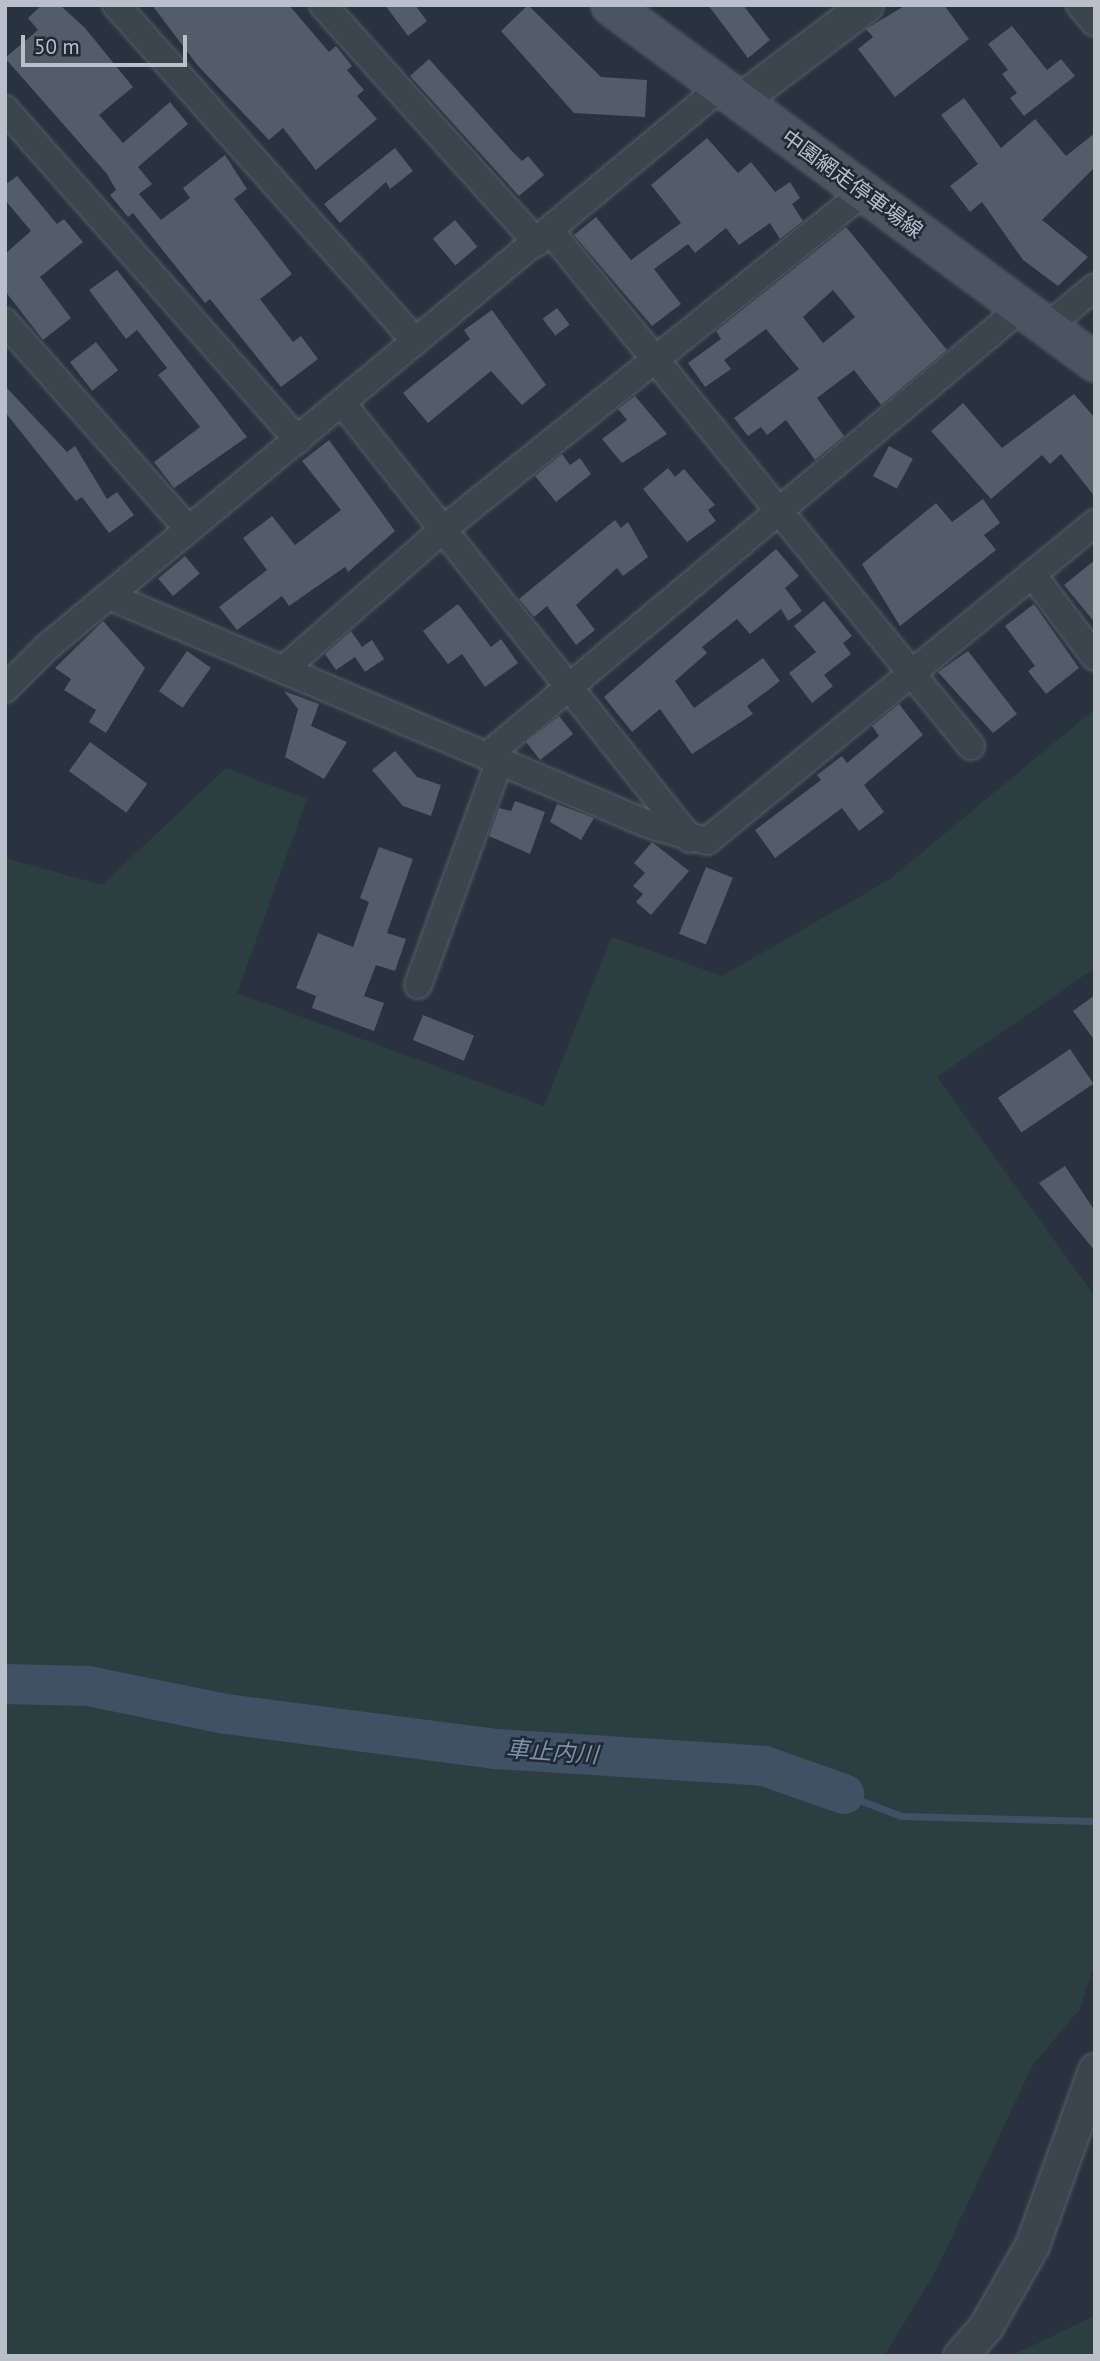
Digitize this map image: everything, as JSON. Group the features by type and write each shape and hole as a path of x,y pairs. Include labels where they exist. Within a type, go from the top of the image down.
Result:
{"main road":[{"name":"中園網走停車場線","path":"610,5 1095,362"}],"street":[{"path":"116,5 414,340"},
{"path":"323,5 544,238 652,358 782,511 971,746"},
{"path":"5,690 109,596 414,340 730,95 866,5"},
{"path":"1080,5 1095,23"},
{"path":"5,109 298,440"},
{"path":"283,670 441,531 652,358 863,193"},
{"path":"418,985 494,758 570,683 782,511 1034,318 1095,287"},
{"path":"5,322 188,529"},
{"path":"342,403 441,531 570,683 690,839"},
{"path":"109,596 690,839 706,841 911,670 1095,523"},
{"path":"1032,574 1095,657"},
{"path":"960,2356 986,2326 1032,2245 1095,2070"}],"shaded area":[{"path":"1095,709 1095,968 937,1077 1095,1297 1095,1962 1080,2009 1032,2066 936,2271 884,2356 5,2356 5,858 102,885 226,768 307,799 237,993 544,1106 612,937 722,976 890,879"},
{"path":"1095,2312 1095,2356 1011,2356 1092,2317"}],"building":[{"path":"42,5 60,5 85,28 133,87 99,115 123,143 170,102 188,124 138,167 152,184 139,194 161,220 190,198 183,188 225,155 247,189 234,199 292,274 260,299 293,342 301,336 318,359 281,387 210,299 205,303 133,213 128,217 110,195 116,190 107,174 5,58 38,30 28,18"},
{"path":"152,5 289,5 329,52 336,46 352,66 347,70 364,90 357,96 377,119 316,170 283,128 269,140 198,66"},
{"path":"385,5 415,5 427,21 408,36"},
{"path":"528,5 601,77 647,80 645,117 574,113 501,31"},
{"path":"708,5 743,5 770,40 748,58"},
{"path":"906,5 944,5 969,39 895,97 858,49 873,37 866,29"},
{"path":"1012,26 1047,70 1061,59 1075,76 1024,116 1010,98 1017,93 1002,74 1008,70 988,44"},
{"path":"429,59 512,151 522,161 528,156 544,175 519,196 410,76"},
{"path":"964,98 1001,148 1035,119 1066,156 1095,133 1095,167 1042,220 1088,257 1058,286 1023,260 982,202 970,212 950,186 978,164 941,115"},
{"path":"707,138 738,173 751,162 775,192 790,182 800,198 792,204 803,221 780,239 770,223 739,245 726,228 695,253 688,244 654,269 681,304 652,326 574,235 596,217 631,260 681,223 651,185"},
{"path":"395,148 413,171 390,189 386,182 340,223 324,204"},
{"path":"17,176 57,224 64,219 83,242 40,277 71,318 43,340 5,291 5,254 31,231 5,200 5,185"},
{"path":"455,220 477,247 455,265 433,239"},
{"path":"846,227 947,350 881,405 854,370 817,398 844,436 815,460 786,420 767,435 761,427 748,436 734,418 799,369 766,329 724,360 731,369 705,387 688,363 721,339 716,331","holes":["833,290 855,317 823,343 803,317"]},
{"path":"117,270 247,437 174,488 154,462 200,427 158,375 167,368 137,330 126,339 89,290"},
{"path":"557,308 570,325 555,336 543,319"},
{"path":"492,310 546,385 522,405 491,371 428,423 403,393 470,339 464,330"},
{"path":"96,342 118,370 92,391 70,362"},
{"path":"5,386 67,452 75,446 107,499 117,492 134,515 109,533 82,497 76,501 5,412"},
{"path":"1074,394 1095,418 1095,497 1061,454 1050,464 1042,455 991,499 931,431 963,403 1002,448"},
{"path":"635,396 667,434 622,463 602,439 627,420 618,409"},
{"path":"329,440 395,531 348,572 345,567 289,606 282,596 237,630 219,607 267,570 243,538 272,516 295,545 341,510 302,461"},
{"path":"889,446 913,459 897,489 873,476"},
{"path":"562,454 570,465 580,458 591,474 556,502 535,476"},
{"path":"668,468 675,477 684,469 715,505 708,510 716,521 687,542 643,489"},
{"path":"983,499 1000,523 984,535 996,550 900,626 862,564 936,503 952,522"},
{"path":"615,520 621,528 628,522 648,557 623,576 617,568 576,605 595,630 576,645 547,606 534,617 519,599"},
{"path":"776,549 799,576 785,588 802,611 788,621 781,609 750,634 737,619 702,647 707,653 675,681 694,708 763,658 780,681 747,706 753,714 692,754 660,709 632,732 604,697"},
{"path":"185,556 200,574 173,596 158,578"},
{"path":"1095,560 1095,623 1064,585"},
{"path":"824,601 852,636 843,643 851,654 824,675 833,686 812,703 789,673 816,652 794,626"},
{"path":"458,604 491,647 501,639 518,663 485,687 462,654 448,664 423,631"},
{"path":"1034,604 1079,668 1046,694 1028,671 1035,666 1005,626"},
{"path":"103,621 145,668 106,733 89,722 96,710 64,690 71,679 55,668"},
{"path":"351,631 362,647 372,640 384,659 365,672 355,657 336,670 325,654"},
{"path":"187,651 211,668 183,708 159,691"},
{"path":"968,651 1017,714 993,733 938,672"},
{"path":"284,691 319,704 311,726 347,742 324,779 285,757 298,709"},
{"path":"899,704 923,735 864,785 884,812 859,831 842,808 775,858 755,830 821,780 817,775 842,756 847,763 879,736 872,726"},
{"path":"559,716 573,734 540,760 526,742"},
{"path":"90,742 147,784 126,813 69,771"},
{"path":"395,751 417,777 441,785 431,816 403,806 372,770"},
{"path":"515,801 545,812 530,854 489,836 499,808 511,811"},
{"path":"557,804 594,818 581,840 550,822"},
{"path":"652,842 689,871 651,915 636,902 643,894 633,886 645,873 634,863"},
{"path":"379,847 413,859 387,933 406,939 395,971 376,965 364,996 384,1003 374,1031 312,1008 316,996 296,988 318,933 353,947 369,902 360,898"},
{"path":"706,867 733,878 706,945 679,934"},
{"path":"1095,995 1095,1041 1073,1011"},
{"path":"423,1015 474,1036 464,1061 413,1040"},
{"path":"1070,1049 1093,1084 1021,1132 998,1098"},
{"path":"1065,1166 1095,1211 1095,1251 1039,1183"}],"waterway":[{"name":"車止内川","path":"5,1684 88,1686 226,1714 497,1749 764,1766 844,1794"},
{"name":"車止内川","path":"844,1794 901,1816 1095,1821"}]}
